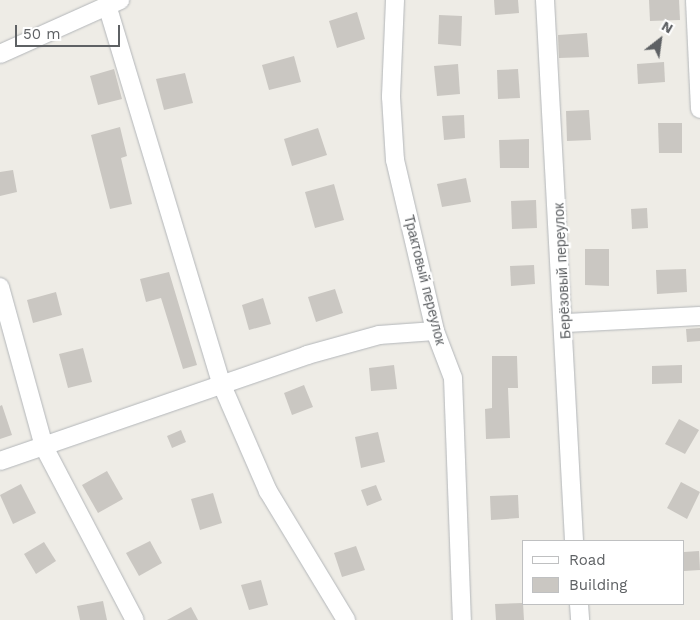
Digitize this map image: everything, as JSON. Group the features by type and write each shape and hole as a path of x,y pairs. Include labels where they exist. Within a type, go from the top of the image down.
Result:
{"street":[{"name":"Трактовый переулок","path":"395,0 391,97 395,160 435,331 454,378 462,620"},
{"name":"Берёзовый переулок","path":"545,0 566,323 574,540"},
{"path":"695,0 700,109"},
{"path":"0,54 113,3 221,383 268,491 346,620"},
{"path":"0,287 44,447 135,620"},
{"path":"566,323 700,316"},
{"path":"0,461 221,383 245,380 378,335 435,331"},
{"path":"580,605 580,620"}],"building":[{"path":"494,0 518,0 519,13 495,15"},
{"path":"649,0 679,0 680,20 650,21"},
{"path":"357,12 365,39 337,48 329,21"},
{"path":"439,15 462,16 461,46 438,44"},
{"path":"587,33 589,57 559,58 558,35"},
{"path":"294,56 301,82 269,90 262,65"},
{"path":"664,62 665,82 638,84 637,64"},
{"path":"458,64 460,94 437,96 434,66"},
{"path":"114,69 122,99 98,105 90,76"},
{"path":"518,69 520,98 498,99 497,70"},
{"path":"185,73 193,103 164,110 156,79"},
{"path":"589,110 591,140 567,141 566,111"},
{"path":"464,115 465,138 444,140 442,116"},
{"path":"658,123 682,123 682,153 659,153"},
{"path":"120,127 127,156 121,158 132,204 110,209 91,135"},
{"path":"318,128 327,155 292,166 284,139"},
{"path":"529,139 529,168 500,168 499,140"},
{"path":"13,170 17,192 0,196 0,172"},
{"path":"466,178 471,202 442,207 437,184"},
{"path":"334,184 344,220 315,228 305,192"},
{"path":"536,200 537,228 512,229 511,201"},
{"path":"647,208 648,228 632,229 631,209"},
{"path":"585,249 609,249 609,286 585,285"},
{"path":"534,265 535,284 511,286 510,266"},
{"path":"686,269 687,292 657,294 656,270"},
{"path":"169,272 197,365 183,369 161,298 146,302 140,279"},
{"path":"335,289 343,313 316,322 308,297"},
{"path":"56,292 62,315 33,323 27,300"},
{"path":"263,298 271,324 249,330 242,305"},
{"path":"700,328 700,341 687,342 686,329"},
{"path":"83,348 92,382 68,388 59,354"},
{"path":"492,356 517,356 518,388 508,388 510,438 486,439 485,409 492,408"},
{"path":"394,365 397,389 371,391 369,368"},
{"path":"682,365 682,383 652,384 652,366"},
{"path":"304,385 313,407 292,415 284,393"},
{"path":"2,405 12,435 0,439 0,406"},
{"path":"679,419 699,430 685,454 665,444"},
{"path":"181,430 186,442 172,448 167,436"},
{"path":"378,432 385,462 361,468 355,437"},
{"path":"107,471 123,499 98,513 82,485"},
{"path":"681,482 700,492 687,519 667,508"},
{"path":"21,484 36,513 13,524 0,495"},
{"path":"376,485 382,500 367,506 361,490"},
{"path":"213,493 222,523 200,530 191,499"},
{"path":"518,495 519,518 491,520 490,496"},
{"path":"150,541 162,563 139,576 126,553"},
{"path":"44,542 56,561 36,574 24,554"},
{"path":"356,546 365,570 342,577 334,553"},
{"path":"699,551 700,570 685,571 685,552"},
{"path":"261,580 268,605 249,610 241,585"},
{"path":"103,601 107,620 80,620 77,606"},
{"path":"522,603 524,620 496,620 495,604"},
{"path":"191,607 198,620 167,620"}]}
